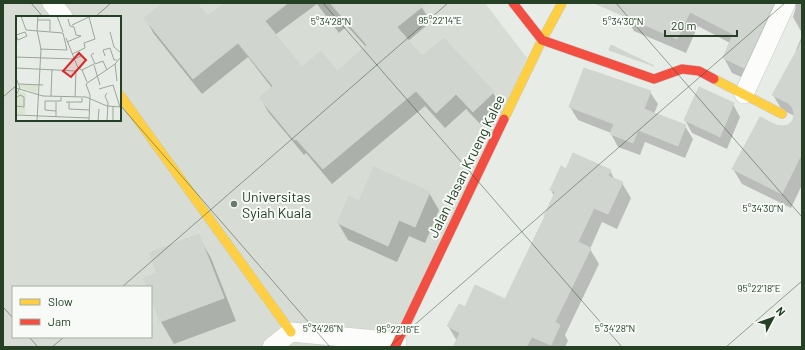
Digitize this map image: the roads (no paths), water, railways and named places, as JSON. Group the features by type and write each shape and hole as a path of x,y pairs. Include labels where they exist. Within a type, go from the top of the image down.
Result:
{"street":[{"path":"52,3 62,16"},
{"path":"513,3 542,40 654,78 682,69 699,71 782,114"},
{"name":"Jalan Hasan Krueng Kalee","path":"396,344 542,40 562,3"},
{"path":"744,94 786,3"},
{"path":"121,96 291,332"},
{"path":"272,347 291,332 396,344"}],"place":[{"name":"Universitas Syiah Kuala","path":"234,204"}]}
